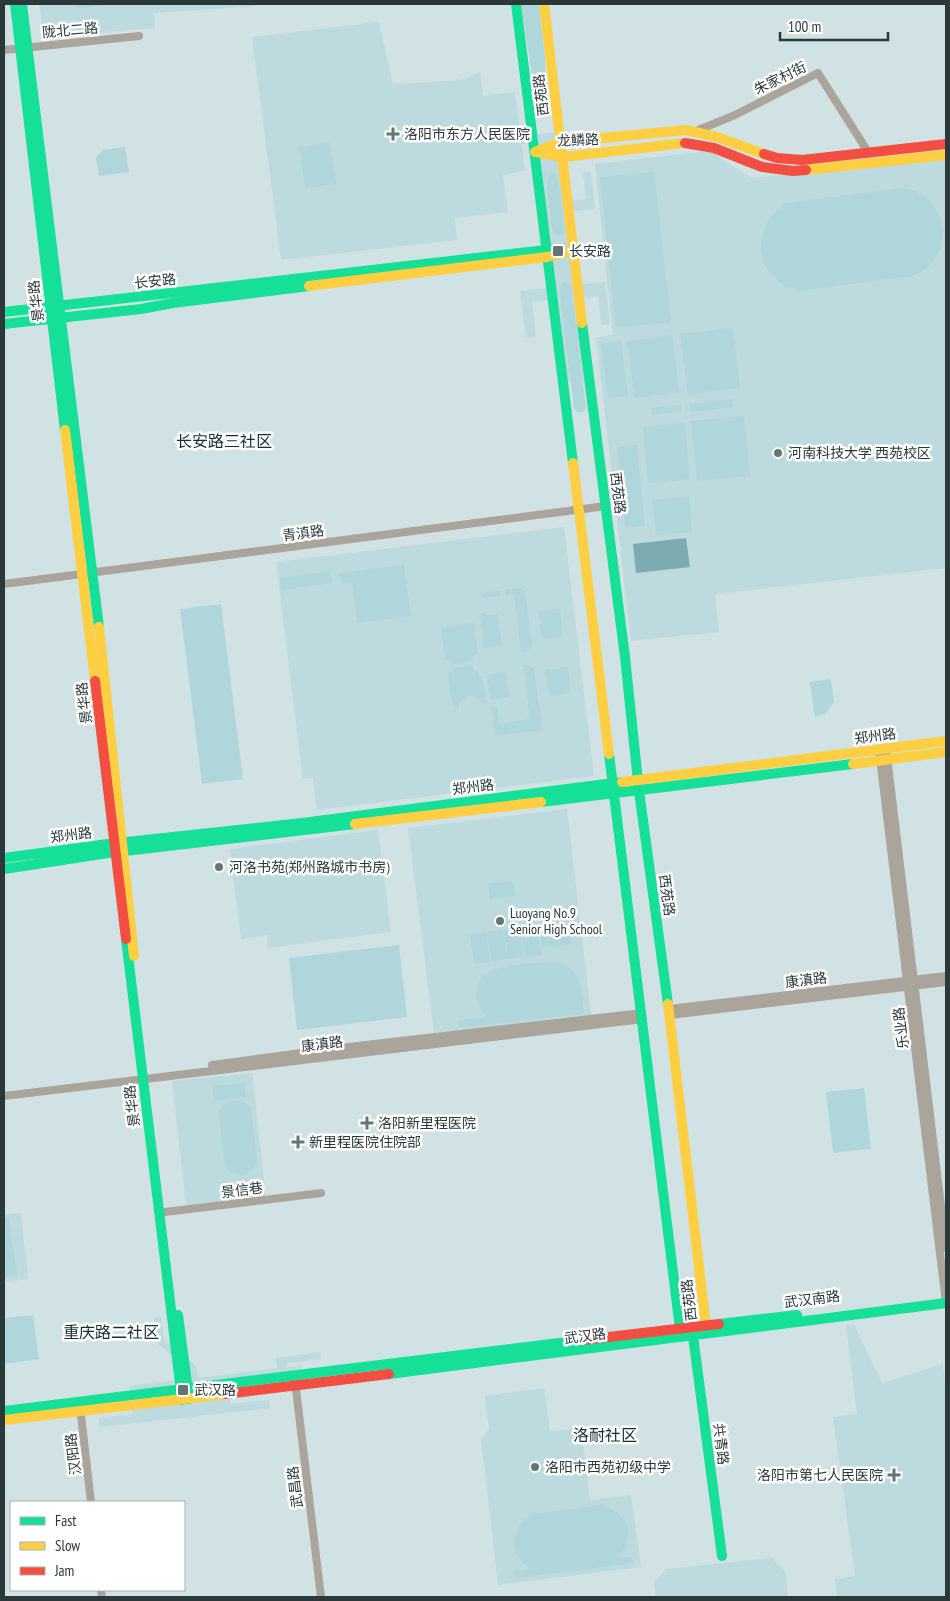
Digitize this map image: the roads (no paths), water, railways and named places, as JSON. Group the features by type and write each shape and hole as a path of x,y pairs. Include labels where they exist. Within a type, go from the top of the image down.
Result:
{"main road":[{"name":"景华路","path":"15,4 24,47"},
{"name":"景华路","path":"22,4 24,47 118,848 186,1399"},
{"name":"西苑路","path":"516,4 614,782 680,1330 693,1336 706,1327 669,1012 639,790 544,4"},
{"name":"龙鳞路","path":"535,152 561,142 686,130 696,131 777,158 802,160 946,144"},
{"name":"龙鳞路","path":"535,152 563,157 686,143 714,148 762,167 792,171 946,154"},
{"name":"长安路","path":"4,312 573,251"},
{"name":"长安路","path":"4,324 141,309 173,303 547,253"},
{"name":"郑州路","path":"4,858 118,848 615,793 883,754 946,741"},
{"name":"郑州路","path":"4,869 118,848 638,779 883,754 946,752"},
{"name":"景华路","path":"145,1076 165,1212 184,1388"},
{"name":"武汉南路","path":"680,1330 946,1300"},
{"name":"武汉南路","path":"693,1336 946,1300"},
{"name":"武汉路","path":"4,1420 184,1388 680,1330"},
{"name":"武汉路","path":"4,1411 186,1399 693,1336"},
{"name":"共青路","path":"693,1336 722,1556"}],"street":[{"name":"陇北二路","path":"4,50 139,36"},
{"name":"朱家村街","path":"696,131 735,115 818,73 868,152"},
{"name":"青滇路","path":"4,584 606,506"},
{"name":"乐业路","path":"883,754 946,1248"},
{"name":"康滇路","path":"669,1012 911,983 946,976"},
{"name":"康滇路","path":"911,983 946,982"},
{"name":"乐业路","path":"911,983 946,1300"},
{"name":"康滇路","path":"4,1096 323,1050 642,1016"},
{"name":"康滇路","path":"4,1091 145,1076"},
{"name":"景信巷","path":"165,1212 322,1194"},
{"name":"武昌路","path":"294,1374 321,1597"},
{"name":"汉阳路","path":"80,1407 91,1501"}],"place":[{"name":"洛阳市东方人民医院","path":"393,134"},
{"name":"长安路","path":"558,251"},
{"name":"河南科技大学 西苑校区","path":"778,453"},
{"name":"河洛书苑(郑州路城市书房)","path":"219,867"},
{"name":"Luoyang No.9 Senior High School","path":"500,921"},
{"name":"洛阳新里程医院","path":"367,1123"},
{"name":"新里程医院住院部","path":"298,1142"},
{"name":"武汉路","path":"183,1390"},
{"name":"洛阳市西苑初级中学","path":"535,1467"},
{"name":"洛阳市第七人民医院","path":"894,1475"}],"district":[{"name":"长安路三社区","path":"224,441"},
{"name":"重庆路二社区","path":"111,1332"},
{"name":"洛耐社区","path":"605,1435"}]}
